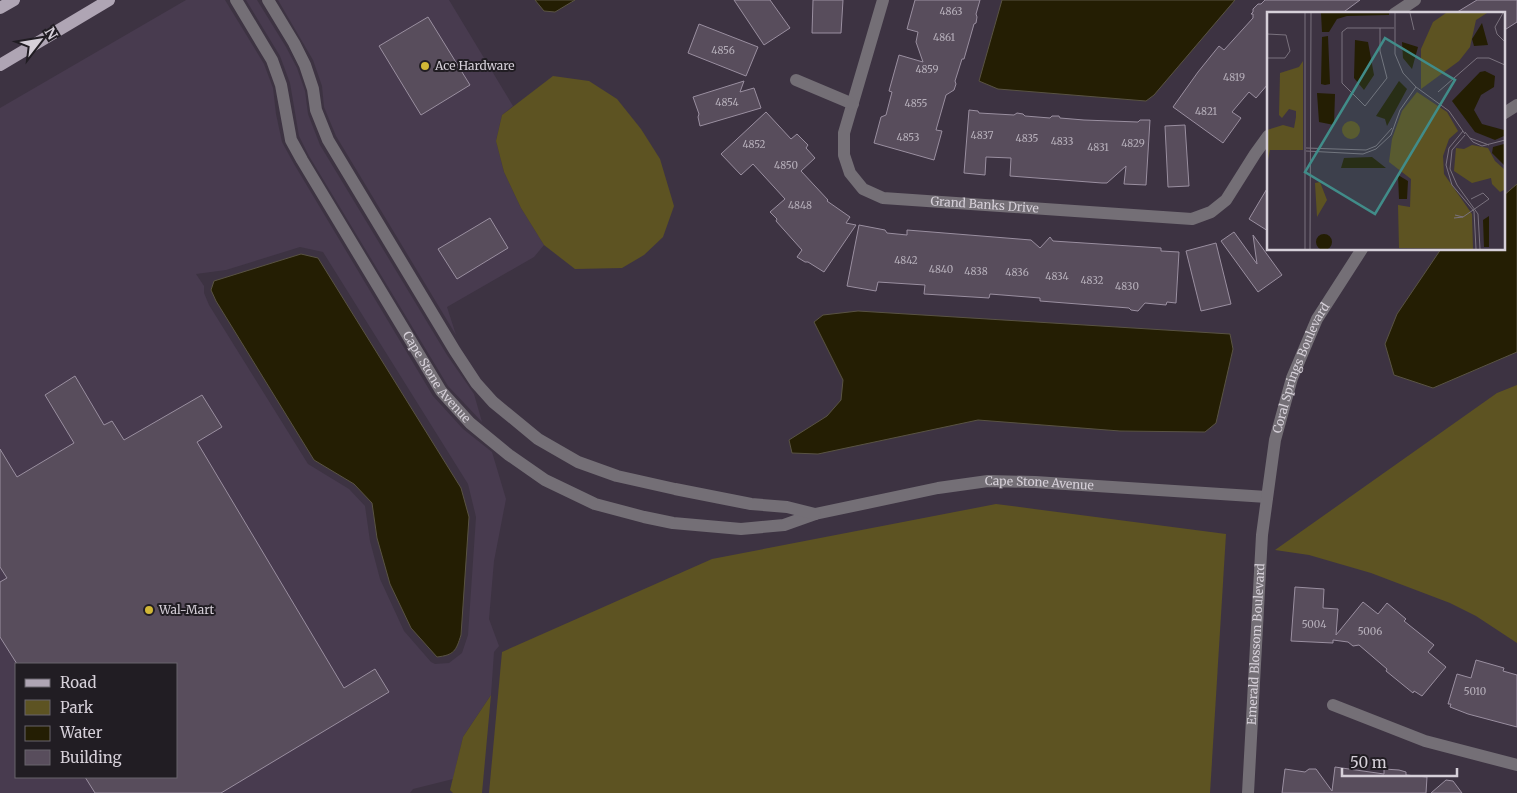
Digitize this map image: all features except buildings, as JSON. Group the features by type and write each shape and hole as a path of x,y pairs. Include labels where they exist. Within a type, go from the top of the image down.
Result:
{"main road":[{"path":"0,8 14,0"},
{"path":"0,65 109,0"}],"street":[{"name":"Cape Stone Avenue","path":"236,0 272,60 281,85 291,140 441,391 470,423 509,456 545,480 595,504 644,518 741,529 784,525 815,514 938,488 988,481 1035,482 1266,497"},
{"name":"Cape Stone Avenue","path":"268,0 305,65 313,89 316,110 328,140 455,351 476,383 493,402 538,439 578,462 617,476 751,504 787,507 815,514"},
{"name":"Grand Banks Drive","path":"883,0 844,133 844,155 850,173 863,189 883,198 1192,219 1212,212 1226,200 1267,137"},
{"path":"1397,12 1415,0"},
{"path":"796,80 853,104"},
{"path":"1504,113 1517,105"},
{"name":"Coral Springs Boulevard","path":"1266,497 1275,440 1292,378 1317,319 1361,250"},
{"name":"Emerald Blossom Boulevard","path":"1248,793 1262,535 1266,497"},
{"path":"1333,705 1425,741 1517,765"}],"shaded area":[{"path":"186,0 225,0 264,64 273,88 282,142 294,164 433,396 463,429 492,452 506,499 494,561 489,619 499,646 494,652 491,695 463,737 453,779 413,789 410,793 0,793 0,108","holes":["300,247 323,252 468,484 476,517 468,635 462,653 449,663 435,664 431,662 404,631 380,579 370,541 365,506 349,489 308,464 209,305 204,293 204,286 196,274 226,270"]},
{"path":"246,0 257,0 286,47 297,68 305,91 308,114 320,145 447,355 474,394 482,422 448,386 309,156 299,136 290,83 280,56"},
{"path":"278,0 449,0 513,106 502,115 496,141 504,172 521,208 544,245 534,257 447,307 456,335 336,136 324,107 322,86 313,60"}],"green space":[{"path":"553,76 589,81 617,99 641,129 660,159 674,206 663,237 644,255 622,268 575,269 544,245 521,208 504,172 496,141 502,115"},
{"path":"1517,385 1517,643 1476,616 1450,603 1371,573 1309,555 1275,550 1497,393"},
{"path":"996,504 1226,534 1210,793 489,793 502,652 712,559"},
{"path":"491,695 482,793 453,793 450,790 463,737"}],"water":[{"path":"535,0 575,0 555,12 544,11"},
{"path":"1002,0 1235,0 1154,95 1146,101 998,89 979,81"},
{"path":"1517,184 1517,352 1433,388 1394,375 1385,344 1397,314 1440,250 1504,250 1504,195"},
{"path":"301,254 318,258 461,488 469,517 461,635 454,651 447,655 437,657 411,628 390,584 377,538 372,503 354,484 314,460 211,290 214,281"},
{"path":"858,311 1230,334 1233,349 1216,423 1205,432 1120,431 978,420 818,454 792,453 789,440 827,416 841,400 843,380 814,322 823,315"}],"place":[{"name":"Ace Hardware","path":"425,66"},
{"name":"Wal-Mart","path":"149,610"}]}
